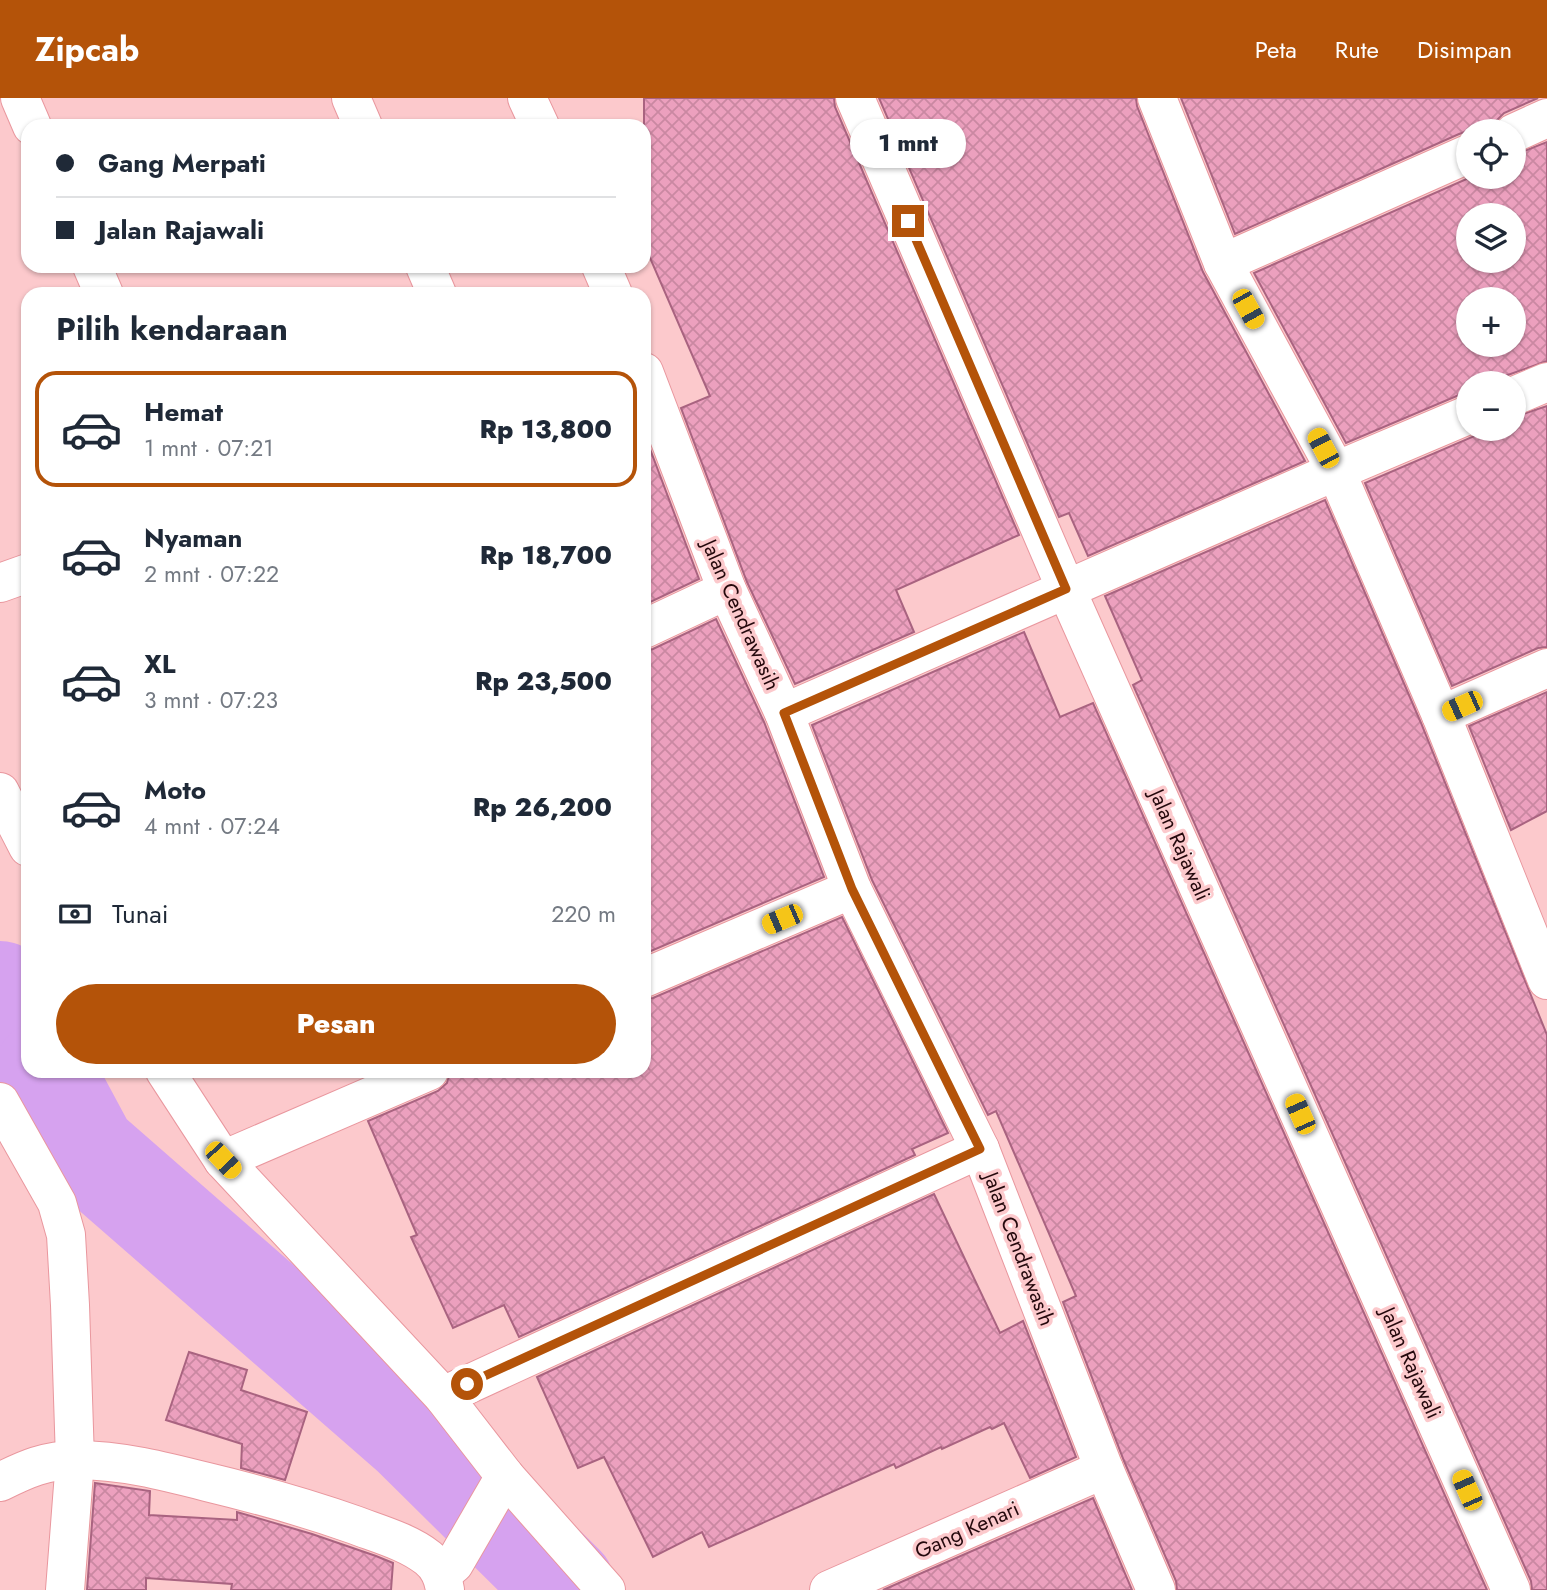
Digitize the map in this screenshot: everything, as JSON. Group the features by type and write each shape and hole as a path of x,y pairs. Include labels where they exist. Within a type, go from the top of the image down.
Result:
{"street":[{"path":"20,98 29,119"},
{"path":"351,98 360,119"},
{"path":"527,98 537,119"},
{"name":"Jalan Rajawali","path":"856,98 1066,589 1511,1590"},
{"path":"1157,98 1223,263 1336,471 1543,961"},
{"path":"1526,128 1547,118"},
{"path":"1223,263 1456,159"},
{"path":"1526,391 1547,382"},
{"name":"Jalan Cendrawasih","path":"651,390 727,590 784,713 852,889 980,1149 1104,1469 1156,1590"},
{"path":"784,713 1456,420"},
{"path":"0,583 21,576"},
{"path":"651,626 727,590"},
{"path":"1441,715 1547,668"},
{"path":"0,792 21,833"},
{"path":"651,975 852,889"},
{"path":"170,1078 223,1160 443,1396 501,1485 606,1590"},
{"path":"223,1160 413,1078"},
{"path":"0,1102 57,1203 66,1235 75,1460 65,1590"},
{"path":"443,1396 980,1149"},
{"path":"0,1482 36,1465 75,1460 119,1463 161,1470 328,1516 409,1547 429,1559 447,1576 501,1485"},
{"name":"Gang Kenari","path":"830,1590 1104,1469"}],"building":[{"path":"644,98 834,98 835,107 1019,535 896,590 914,632 795,684 747,582 681,408 710,396 651,260 651,119 644,119"},
{"path":"879,98 1136,98 1203,272 1305,461 1088,556 1069,513 1059,517"},
{"path":"1181,98 1538,98 1504,113 1498,119 1456,119 1456,135 1235,234"},
{"path":"1547,142 1547,361 1519,371 1456,371 1456,396 1346,443 1254,273 1456,184 1456,189 1526,189 1526,150"},
{"path":"1547,406 1547,647 1538,648 1452,686 1365,483 1463,441 1526,441 1526,413"},
{"path":"651,452 699,579 651,602"},
{"path":"1325,500 1421,723 1547,1035 1547,1590 1532,1590 1531,1581 1133,685 1142,680 1105,596"},
{"path":"716,619 764,722 824,877 651,951 651,649"},
{"path":"1024,632 1060,717 1093,703 1487,1590 1177,1590 1176,1581 1124,1461 1063,1302 1076,1296 996,1111 988,1115 872,880 812,725"},
{"path":"1547,692 1547,811 1511,830 1469,726"},
{"path":"842,917 948,1133 912,1149 915,1155 519,1337 504,1305 453,1328 411,1237 417,1235 368,1121 438,1091 447,1083 448,1078 651,1078 653,998"},
{"path":"934,1194 1000,1333 1023,1321 1076,1457 1030,1478 1004,1423 896,1468 894,1464 709,1547 702,1532 653,1557 604,1457 578,1468 537,1377"},
{"path":"189,1352 247,1370 241,1390 307,1412 285,1480 241,1468 242,1444 166,1420"},
{"path":"95,1483 150,1491 149,1515 237,1520 237,1512 376,1556 393,1563 391,1590 231,1590 232,1584 146,1578 146,1590 87,1590"},
{"path":"1093,1498 1132,1590 883,1590"}],"waterway":[{"path":"0,991 21,1029"},
{"path":"48,1078 87,1151 410,1433 565,1586 566,1590"}],"route":[{"path":"467,1384 980,1149 852,889 784,713 1066,589 908,221"}]}
